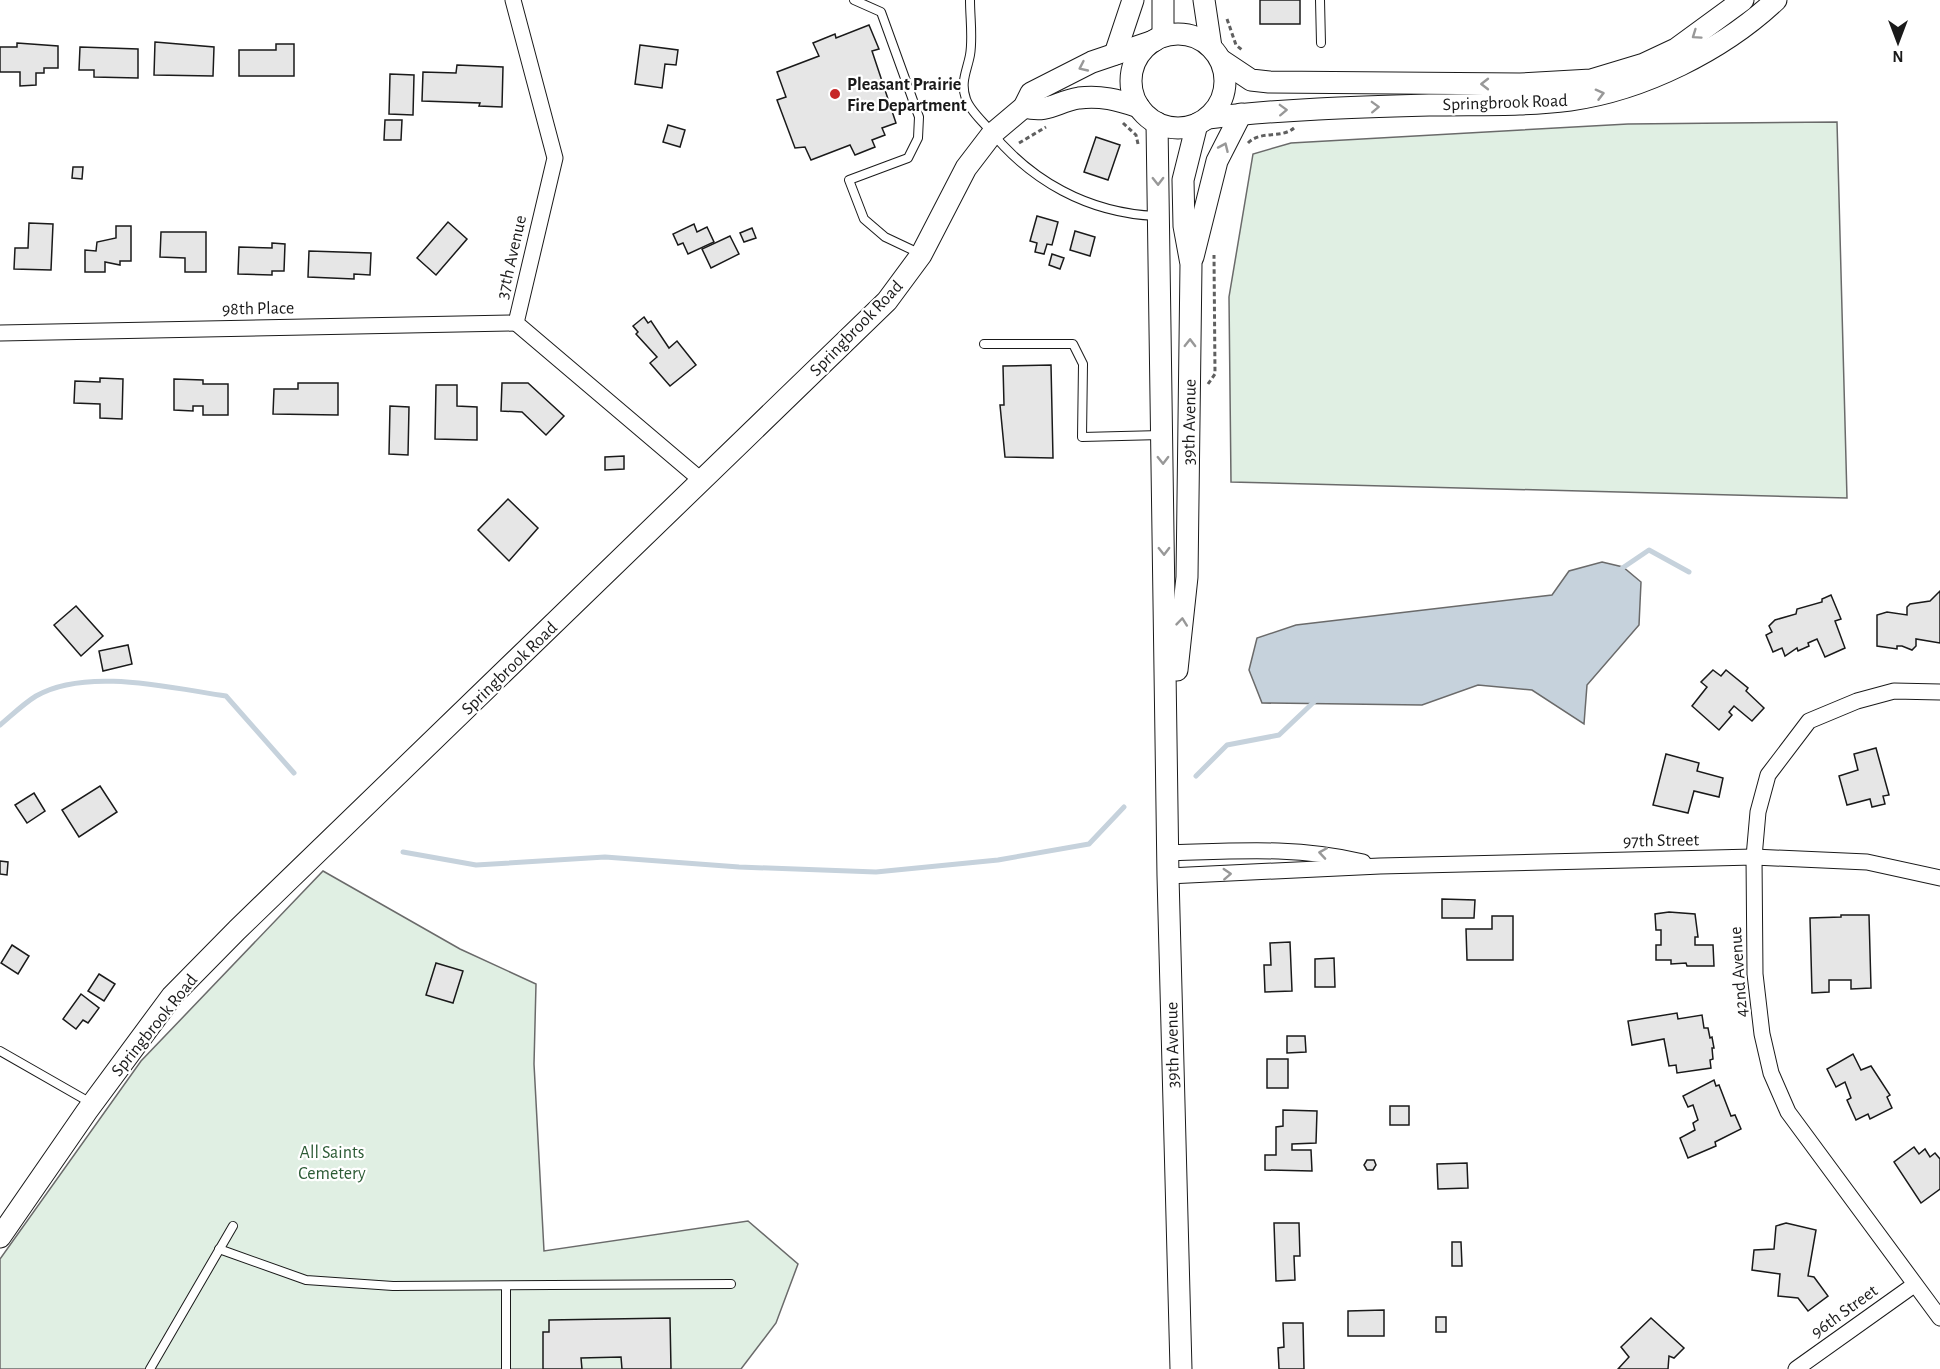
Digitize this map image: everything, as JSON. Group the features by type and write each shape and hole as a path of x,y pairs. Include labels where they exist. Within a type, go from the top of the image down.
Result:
{"street":[{"name":"37th Avenue","path":"513,0 555,158 516,323 701,480"},
{"path":"1115,54 1133,0"},
{"path":"1158,39 1162,0"},
{"name":"Springbrook Road","path":"1216,53 1251,80 1269,82 1520,84 1591,80 1636,67 1676,49 1743,0"},
{"name":"Springbrook Road","path":"1202,121 1241,114 1428,105 1543,103 1599,95 1678,65 1716,46 1742,29 1776,0"},
{"path":"1024,107 1041,111 1078,99 1108,97 1139,107 1158,123 1177,128 1202,121 1218,106 1225,91 1225,75 1216,53 1214,4"},
{"path":"1139,107 1133,93 1131,78 1134,64 1142,51 1158,39 1183,34 1197,38 1216,53"},
{"name":"Springbrook Road","path":"0,1237 92,1104 172,996 237,930 887,301 921,255 966,168 992,134 1024,107 1031,93 1092,62 1158,39"},
{"path":"1191,264 1217,161 1241,114"},
{"name":"39th Avenue","path":"1166,721 1175,689 1187,577 1191,264 1184,226 1183,180 1202,121"},
{"name":"39th Avenue","path":"1158,123 1168,876 1181,1369"},
{"name":"98th Place","path":"0,333 516,323"},
{"name":"42nd Avenue","path":"1940,692 1894,691 1857,701 1809,721 1768,775 1758,812 1754,857 1755,974 1762,1034 1771,1073 1788,1112 1940,1318"},
{"name":"97th Street","path":"1168,853 1283,849 1323,853 1380,866"},
{"name":"97th Street","path":"1168,876 1380,866 1754,857 1867,862 1940,878"},
{"name":"96th Street","path":"1796,1369 1914,1285"}],"lane":[{"path":"854,0 880,12 919,117 918,138 908,158 849,180 864,219 885,237 921,255"},
{"path":"970,0 970,54 962,83 966,102 992,134 1011,155 1056,190 1098,207 1158,216"},
{"path":"1320,0 1321,43"},
{"path":"984,344 1073,344 1083,364 1082,437 1162,434"},
{"path":"0,1051 92,1104"},
{"path":"150,1369 233,1226"},
{"path":"219,1249 306,1280 393,1286 731,1284"},
{"path":"506,1286 506,1369"}],"path":[{"path":"1214,4 1236,45 1245,52"},
{"path":"1019,143 1056,121"},
{"path":"1120,121 1136,135 1139,151"},
{"path":"1244,146 1262,135 1289,133"},
{"path":"1214,246 1215,374"}],"green space":[{"path":"1837,122 1847,498 1231,482 1229,297 1253,154 1291,143 1628,124"},
{"name":"All Saints Cemetery","path":"323,871 460,949 536,984 534,1064 544,1251 748,1221 798,1264 776,1323 741,1369 0,1369 0,1259 141,1061"}],"shaded area":[{"path":"1602,562 1623,567 1641,582 1639,625 1587,685 1584,724 1532,690 1478,685 1422,705 1262,703 1249,670 1257,638 1296,625 1552,595 1569,571"}],"building":[{"path":"1260,0 1300,0 1300,24 1260,24"},
{"name":"Pleasant Prairie Fire Department","path":"869,25 879,49 872,51 896,123 882,128 885,135 872,140 875,147 855,155 850,145 811,160 805,147 795,148 777,100 786,97 777,72 819,56 813,43 835,34 836,38"},
{"path":"155,42 214,47 213,76 154,75"},
{"path":"17,43 58,46 58,68 44,68 44,73 36,73 36,85 20,86 20,72 0,72 0,47 17,47"},
{"path":"276,44 294,44 294,76 239,76 239,50 276,50"},
{"path":"640,45 678,50 676,65 665,64 662,88 635,84"},
{"path":"80,47 138,49 138,78 94,77 94,70 79,70"},
{"path":"457,65 503,67 502,107 479,106 480,103 422,101 423,72 456,73"},
{"path":"390,74 414,75 413,115 389,114"},
{"path":"385,120 402,120 401,140 384,140"},
{"path":"668,125 685,130 680,147 663,142"},
{"path":"1096,137 1120,145 1108,180 1084,172"},
{"path":"73,167 83,167 82,179 72,178"},
{"path":"1037,216 1058,222 1052,245 1047,244 1044,254 1035,252 1037,243 1030,241"},
{"path":"448,222 467,239 436,275 417,258"},
{"path":"29,223 53,224 51,270 14,269 15,248 28,248"},
{"path":"694,224 697,232 707,227 714,242 688,254 683,243 678,245 673,234"},
{"path":"116,226 131,226 131,261 120,261 120,265 105,262 105,272 85,272 85,250 96,251 97,242 116,238"},
{"path":"752,228 756,238 744,242 740,233"},
{"path":"1075,231 1095,237 1090,256 1070,250"},
{"path":"161,232 206,232 206,272 185,272 185,258 160,257"},
{"path":"730,236 739,254 711,268 702,249"},
{"path":"272,243 285,244 284,271 272,271 272,275 238,274 239,247 272,248"},
{"path":"309,251 371,253 370,275 354,274 354,279 308,277"},
{"path":"1052,254 1064,258 1060,269 1049,265"},
{"path":"644,317 648,323 651,321 669,348 677,341 696,365 670,386 650,363 657,357 636,334 638,332 633,326"},
{"path":"1051,365 1053,458 1005,457 1000,405 1004,405 1003,366"},
{"path":"100,378 123,379 122,419 100,418 100,404 74,403 75,381 100,382"},
{"path":"174,379 203,380 203,384 228,384 228,415 203,415 203,406 193,406 193,411 174,410"},
{"path":"298,383 338,383 338,415 273,414 274,389 298,389"},
{"path":"502,383 528,383 564,416 546,435 522,412 501,411"},
{"path":"436,385 457,385 457,406 477,407 477,440 435,439"},
{"path":"390,406 409,407 408,455 389,454"},
{"path":"624,456 624,469 605,470 605,457"},
{"path":"508,499 538,528 509,561 478,530"},
{"path":"1940,591 1940,643 1916,639 1916,646 1912,650 1902,646 1897,646 1897,649 1877,646 1877,615 1887,612 1907,615 1907,607 1910,604 1930,601"},
{"path":"1831,595 1841,619 1835,621 1845,648 1825,657 1817,639 1808,643 1809,646 1798,651 1797,648 1785,656 1782,648 1773,652 1766,635 1772,632 1769,626 1775,620 1796,614 1797,609 1822,602 1822,599"},
{"path":"76,606 103,636 81,656 54,625"},
{"path":"128,645 132,664 103,671 99,651"},
{"path":"1713,670 1721,676 1726,670 1748,688 1746,691 1764,708 1752,721 1734,706 1729,712 1732,715 1719,730 1692,706 1707,687 1701,682"},
{"path":"1876,748 1889,795 1883,796 1885,804 1872,807 1870,799 1847,805 1839,776 1858,770 1854,754"},
{"path":"1666,754 1699,763 1697,771 1723,778 1719,797 1694,791 1688,813 1653,805"},
{"path":"100,786 117,812 79,837 62,810"},
{"path":"34,793 45,811 27,823 15,805"},
{"path":"0,861 8,862 7,875 0,874"},
{"path":"1442,899 1475,900 1474,918 1442,918"},
{"path":"1669,912 1695,914 1698,937 1695,937 1695,945 1713,945 1714,966 1687,966 1686,963 1671,964 1671,960 1656,960 1656,945 1661,945 1661,930 1656,930 1655,914"},
{"path":"1841,915 1869,915 1871,988 1851,989 1851,980 1829,980 1829,992 1812,993 1810,918 1841,917"},
{"path":"1492,916 1513,916 1513,960 1467,960 1466,929 1492,929"},
{"path":"1290,942 1292,991 1265,992 1264,965 1271,965 1270,943"},
{"path":"12,945 29,956 18,974 1,963"},
{"path":"1334,958 1335,987 1315,987 1315,959"},
{"path":"436,963 463,971 453,1003 426,995"},
{"path":"99,974 115,984 104,1001 88,991"},
{"path":"81,994 99,1008 88,1023 83,1020 76,1029 63,1019"},
{"path":"1677,1013 1678,1019 1702,1015 1704,1028 1708,1028 1714,1048 1712,1048 1713,1059 1710,1060 1711,1068 1677,1073 1676,1065 1669,1066 1664,1039 1632,1045 1628,1021"},
{"path":"1287,1036 1305,1036 1306,1052 1287,1053"},
{"path":"1853,1054 1861,1070 1871,1066 1890,1095 1887,1097 1892,1108 1870,1119 1868,1114 1856,1120 1847,1100 1851,1098 1845,1082 1836,1087 1827,1069"},
{"path":"1267,1059 1288,1059 1288,1088 1267,1088"},
{"path":"1714,1080 1716,1086 1719,1085 1731,1116 1735,1115 1741,1129 1715,1142 1716,1146 1688,1158 1680,1138 1695,1130 1693,1123 1698,1120 1693,1105 1688,1107 1683,1096"},
{"path":"1390,1106 1409,1106 1409,1125 1390,1125"},
{"path":"1283,1110 1317,1111 1316,1143 1292,1144 1292,1150 1311,1150 1312,1171 1265,1170 1265,1155 1276,1155 1276,1127 1283,1126"},
{"path":"1914,1147 1919,1154 1925,1149 1930,1157 1935,1153 1940,1159 1940,1189 1921,1203 1894,1162"},
{"path":"1367,1160 1374,1160 1376,1165 1373,1170 1367,1170 1364,1165"},
{"path":"1467,1163 1468,1188 1438,1189 1437,1164"},
{"path":"1274,1223 1299,1223 1300,1256 1294,1256 1295,1280 1276,1281"},
{"path":"1786,1223 1816,1230 1808,1276 1814,1277 1828,1296 1808,1311 1798,1298 1778,1296 1780,1274 1752,1270 1754,1250 1774,1249 1776,1226"},
{"path":"1452,1242 1461,1242 1462,1266 1452,1266"},
{"path":"1384,1310 1384,1336 1348,1336 1348,1311"},
{"path":"1436,1317 1446,1317 1446,1332 1436,1332"},
{"path":"670,1318 671,1369 622,1369 621,1357 581,1358 582,1369 543,1369 543,1332 549,1332 549,1320"},
{"path":"1651,1318 1684,1348 1674,1358 1669,1356 1668,1369 1618,1369 1629,1357 1621,1347"},
{"path":"1283,1323 1303,1323 1304,1369 1279,1369 1278,1348 1284,1347"}],"waterway":[{"path":"1618,571 1649,550 1689,572"},
{"path":"0,725 36,696 56,687 79,683 129,682 226,696 294,773"},
{"path":"1196,776 1227,745 1279,735 1317,699"},
{"path":"403,852 476,865 605,857 739,867 876,872 998,860 1089,844 1124,807"}],"place":[{"name":"Pleasant Prairie Fire Department","path":"835,94"}]}
